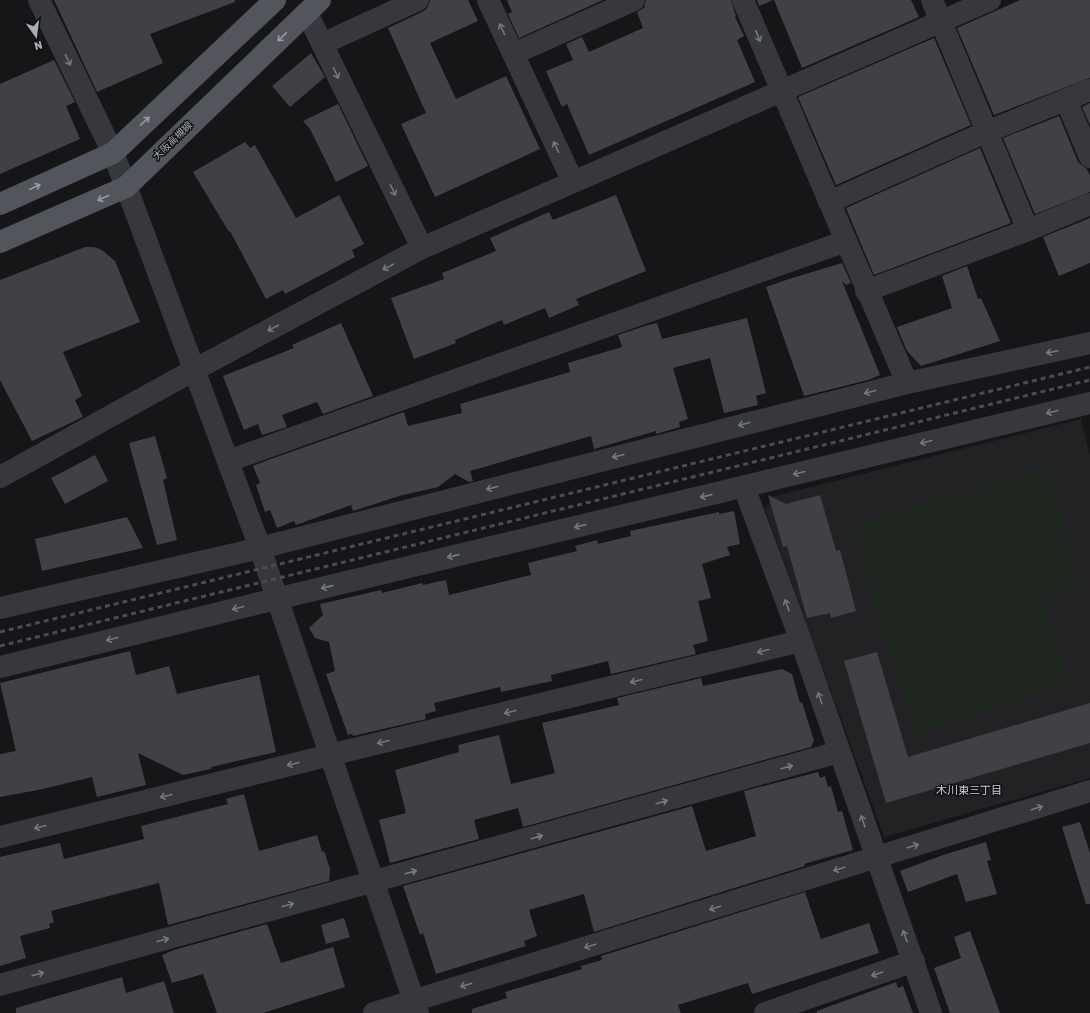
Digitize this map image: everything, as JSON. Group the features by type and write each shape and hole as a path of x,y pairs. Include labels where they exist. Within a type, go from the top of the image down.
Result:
{"main road":[{"path":"0,204 113,153 276,0"},
{"name":"大阪高槻線","path":"0,242 126,187 313,6"}],"street":[{"path":"39,0 113,153 126,187 260,548 276,599 416,1007"},
{"path":"322,44 418,0"},
{"path":"488,0 573,182"},
{"path":"514,54 634,0"},
{"path":"743,0 781,92 907,383"},
{"path":"932,0 1028,230"},
{"path":"0,476 422,248 990,0"},
{"path":"313,6 322,44 422,248"},
{"path":"829,202 986,132 1090,90"},
{"path":"1066,100 1090,157"},
{"path":"866,290 1028,230 1090,204"},
{"path":"228,461 846,241"},
{"path":"0,608 260,548 907,383 1090,343"},
{"path":"0,668 276,599 1090,403"},
{"path":"744,487 914,961 931,1013"},
{"path":"0,837 800,641"},
{"path":"0,985 839,752"},
{"path":"374,1013 416,1007 876,858 1090,791"},
{"path":"765,1013 914,961"}],"shaded area":[{"path":"1081,419 1090,455 1090,778 884,837 765,509 775,496"},
{"path":"1045,466 1084,588 1043,601 1070,686 916,735 851,527"}],"building":[{"path":"54,0 235,0 235,2 150,34 163,63 97,92"},
{"path":"430,0 468,0 478,21 430,43 456,99 506,76 540,149 435,197 401,124 426,113 388,28 424,11 428,7"},
{"path":"507,0 603,0 519,38 508,14 512,12"},
{"path":"646,0 731,0 736,16 735,17 744,36 737,40 755,82 589,155 567,104 562,107 546,71 573,60 566,44 582,37 589,52 643,28 637,12 644,8"},
{"path":"757,0 773,0 759,6"},
{"path":"774,0 911,0 919,17 802,68"},
{"path":"1020,0 1090,0 1090,78 994,115 957,28"},
{"path":"934,38 971,125 836,185 798,97"},
{"path":"311,53 325,77 290,107 272,86"},
{"path":"54,60 75,102 66,106 80,139 0,174 0,84"},
{"path":"1090,103 1090,125 1082,107"},
{"path":"338,104 368,166 336,182 310,129 303,121"},
{"path":"1059,116 1078,162 1087,169 1090,176 1090,192 1035,214 1003,138"},
{"path":"245,142 250,148 255,145 296,218 339,195 364,244 352,250 355,257 285,294 283,290 266,299 230,231 229,232 193,172"},
{"path":"980,148 1011,223 874,275 846,208"},
{"path":"616,195 646,271 576,299 579,305 549,318 545,308 504,325 502,320 455,340 456,343 414,359 391,298 444,279 442,273 496,251 490,238 549,212 553,220"},
{"path":"1090,218 1090,263 1059,276 1043,237"},
{"path":"85,247 94,247 102,250 115,261 140,322 63,352 82,396 75,400 83,417 32,441 0,380 0,280"},
{"path":"842,263 851,283 846,285 842,281 880,375 868,380 804,396 766,287"},
{"path":"967,266 978,299 981,298 1000,341 921,366 907,351 897,327 952,308 942,276"},
{"path":"747,318 766,393 756,396 758,405 724,413 710,358 673,368 688,419 679,422 680,427 656,434 656,431 594,449 591,436 470,471 473,481 469,482 455,474 438,487 399,496 353,511 351,505 296,525 294,521 277,528 270,510 265,512 256,485 260,483 253,466 404,412 408,426 462,413 460,404 570,372 568,363 622,347 618,335 648,325 657,323 662,339"},
{"path":"341,323 373,396 323,414 317,402 282,415 287,427 262,435 258,424 244,430 223,376 294,348 292,345"},
{"path":"155,436 167,478 163,480 177,540 157,545 129,443"},
{"path":"95,455 108,481 65,504 51,478"},
{"path":"768,495 786,504 820,495 836,551 840,550 856,611 831,618 830,613 807,618 787,546 783,547"},
{"path":"734,511 740,544 727,547 730,555 702,564 711,598 698,601 708,641 693,645 696,654 611,674 608,661 551,675 552,681 501,692 500,687 434,703 436,711 425,714 426,719 353,736 352,734 348,735 326,674 335,671 329,642 315,638 309,628 323,615 320,604 381,590 382,593 422,583 423,585 446,580 449,595 531,575 528,563 577,551 575,546 597,540 598,544 631,536 630,531 719,512 719,514"},
{"path":"127,517 143,548 42,571 35,539"},
{"path":"130,651 136,675 169,666 177,694 259,675 276,752 183,775 138,753 146,785 97,797 92,777 43,789 0,797 0,754 16,751 0,683"},
{"path":"877,652 908,757 1090,703 1090,743 886,803 844,661"},
{"path":"782,669 792,674 800,703 802,702 814,741 811,747 523,827 518,808 474,820 479,839 390,863 379,820 406,813 395,770 459,752 458,745 499,735 511,784 555,773 542,723 619,705 617,698 701,678 703,686"},
{"path":"818,772 820,778 825,776 828,787 831,786 838,812 842,811 853,850 804,864 805,866 594,932 584,894 529,910 537,936 524,941 526,946 436,974 423,933 420,935 403,886 692,806 706,851 756,836 744,791"},
{"path":"244,794 259,851 317,835 322,852 324,851 330,869 329,881 168,925 159,883 51,911 54,922 49,924 50,928 20,936 26,958 0,966 0,857 60,843 64,859 144,839 141,826 228,804 226,799"},
{"path":"1080,822 1090,853 1090,904 1086,904 1062,827"},
{"path":"986,842 991,860 987,861 997,894 966,902 957,874 908,892 900,871 943,855"},
{"path":"805,892 821,939 869,923 879,953 752,994 748,983 678,1005 681,1013 472,1013 472,1009 507,998 505,992 582,969 581,966 602,960 601,956"},
{"path":"344,918 350,937 326,944 321,925"},
{"path":"267,924 281,963 333,947 345,987 263,1013 217,1013 203,974 172,983 162,955 174,950"},
{"path":"970,931 1000,1013 950,1013 934,968 961,958 954,937"},
{"path":"122,977 126,993 164,981 174,1013 16,1013 16,1008"},
{"path":"896,982 898,988 903,986 913,1013 817,1013 817,1011"}],"railway":[{"path":"0,632 1090,367"},
{"path":"0,646 1090,380"}],"district":[{"name":"木川東三丁目","path":"969,790"}]}
